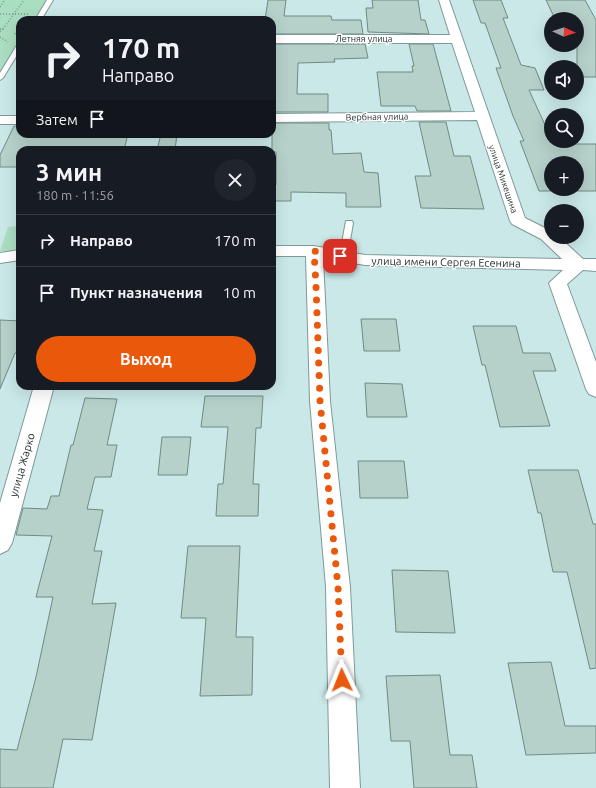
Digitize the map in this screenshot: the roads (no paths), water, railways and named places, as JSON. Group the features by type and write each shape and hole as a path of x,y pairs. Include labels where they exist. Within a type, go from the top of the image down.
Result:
{"street":[{"name":"улица Микешина","path":"444,0 518,221 547,235 579,265"},
{"name":"Летняя улица","path":"276,39 456,39"},
{"name":"Вербная улица","path":"276,118 482,116"},
{"path":"0,120 16,120"},
{"name":"улица имени Сергея Есенина","path":"276,252 314,260 596,265"},
{"path":"0,258 16,256"},
{"path":"314,260 320,401 338,587 346,788"},
{"path":"579,265 558,283 596,389"},
{"name":"улица Жарко","path":"0,543 43,390"}],"lane":[{"path":"40,16 50,0"},
{"path":"0,78 16,52"},
{"path":"314,260 346,250 349,223"}]}
